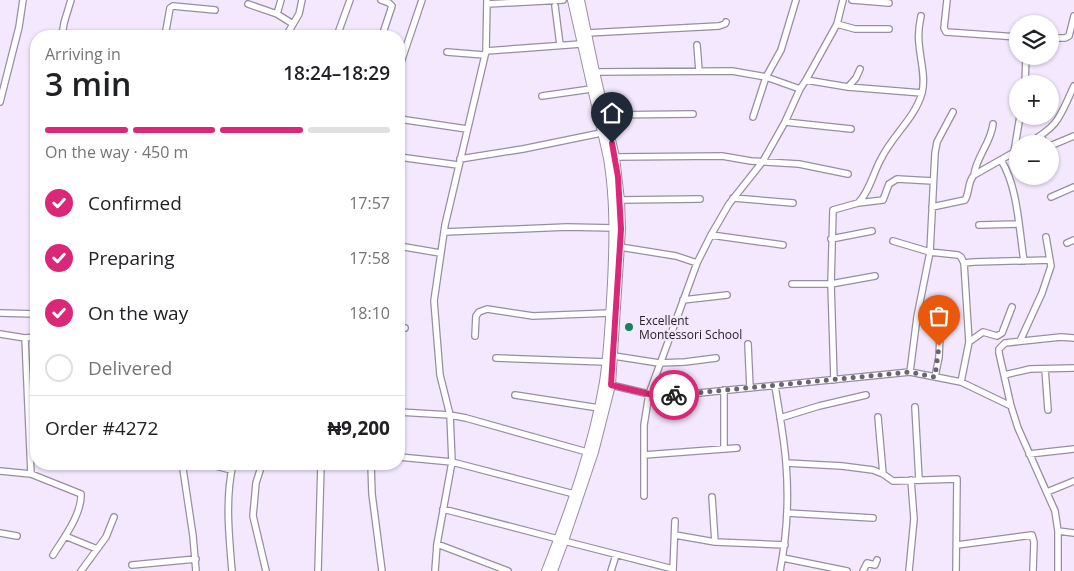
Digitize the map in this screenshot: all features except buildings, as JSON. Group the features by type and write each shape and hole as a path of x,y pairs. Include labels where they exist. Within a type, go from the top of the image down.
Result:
{"main road":[{"path":"552,571 588,452 598,408 606,362 615,228 611,178 572,0"},
{"path":"546,571 561,540 594,452 611,385 614,356 620,247 620,200 615,157 594,72 580,0"}],"street":[{"path":"0,102 19,27 23,0"},
{"path":"63,30 72,0"},
{"path":"278,14 281,0"},
{"path":"290,30 299,14 302,0"},
{"path":"339,30 350,0"},
{"path":"381,0 392,6 384,30"},
{"path":"405,50 422,0"},
{"path":"435,571 437,544 452,462 450,415 440,375 434,301 444,232 485,53 487,2 563,0"},
{"path":"753,117 766,76 781,50 796,0"},
{"path":"644,496 644,425 649,394 697,263 733,198 763,161 785,122 800,89 837,24 844,0"},
{"path":"852,0 889,3"},
{"path":"947,0 944,28 946,32 1009,36"},
{"path":"248,4 278,14 293,24"},
{"path":"166,30 170,8 173,6 215,10"},
{"path":"555,6 560,45"},
{"path":"858,203 863,198 881,158 916,107 922,93 922,61 918,29 921,16"},
{"path":"1059,38 1069,36 1073,29 1074,16"},
{"path":"587,33 720,26 726,22"},
{"path":"837,24 855,30 889,29"},
{"path":"447,52 485,53 581,44"},
{"path":"697,45 699,71"},
{"path":"848,87 856,78 860,69"},
{"path":"594,72 732,71 766,76 800,89"},
{"path":"806,80 848,87 922,93"},
{"path":"1042,135 1059,120 1074,86"},
{"path":"542,96 591,89"},
{"path":"910,372 917,317 930,252 934,153 953,112"},
{"path":"605,115 693,114"},
{"path":"405,120 467,129"},
{"path":"785,122 851,129"},
{"path":"974,175 975,168 988,145 993,124"},
{"path":"405,158 459,162 601,133"},
{"path":"1059,142 1074,136"},
{"path":"932,207 965,200 970,180 974,175 1009,155"},
{"path":"615,157 722,156 751,161 799,164 848,174"},
{"path":"1001,160 1005,166 1012,188 1024,260"},
{"path":"834,380 831,284 832,210 858,203 883,200 889,184 897,179 933,181"},
{"path":"1051,197 1074,187"},
{"path":"733,198 792,204"},
{"path":"620,200 700,199"},
{"path":"979,225 1018,224"},
{"path":"444,232 567,227 615,228"},
{"path":"831,239 872,231"},
{"path":"711,235 783,245"},
{"path":"1020,341 1042,293 1051,266 1046,236"},
{"path":"1067,243 1074,240"},
{"path":"893,242 930,252 960,256 964,264 969,342 961,382"},
{"path":"405,247 440,253"},
{"path":"620,247 676,256 697,263"},
{"path":"964,264 1050,260"},
{"path":"792,284 831,284 875,276"},
{"path":"683,300 727,295"},
{"path":"969,342 983,332 998,336 1002,333 1012,307"},
{"path":"475,336 476,316 479,312 487,309 533,316 610,313"},
{"path":"0,313 30,314"},
{"path":"0,334 30,338"},
{"path":"935,377 939,357 940,335"},
{"path":"1058,571 1058,531 1055,511 1029,454 1011,406 999,349 1005,344 1020,341 1061,337 1074,338"},
{"path":"25,338 30,405"},
{"path":"748,344 750,388"},
{"path":"614,356 659,363 716,358"},
{"path":"496,358 606,362"},
{"path":"1004,374 1030,369 1074,368"},
{"path":"1045,369 1048,410"},
{"path":"611,385 649,394 679,395 910,372 961,382 1011,406"},
{"path":"776,386 786,463 787,513 785,545 780,571"},
{"path":"724,390 724,449"},
{"path":"515,395 598,408"},
{"path":"780,418 819,406 866,395"},
{"path":"915,407 919,480"},
{"path":"405,412 450,415 466,418 588,452"},
{"path":"878,417 883,474"},
{"path":"644,455 738,448"},
{"path":"1029,454 1074,449"},
{"path":"405,458 452,462 574,494"},
{"path":"786,463 842,466 873,470 883,474 888,480 893,481 957,479 956,571"},
{"path":"30,470 30,474"},
{"path":"183,470 196,559 196,571"},
{"path":"232,470 229,485 229,524 232,571"},
{"path":"260,470 256,483 253,516 266,571"},
{"path":"318,571 322,470"},
{"path":"370,470 382,571"},
{"path":"0,471 30,474 81,494 81,500 65,536 53,554"},
{"path":"909,571 914,519 911,480"},
{"path":"1047,492 1074,481"},
{"path":"712,497 715,542"},
{"path":"443,508 673,570 675,521"},
{"path":"787,513 873,518"},
{"path":"81,571 106,537 114,517"},
{"path":"1058,531 1074,533"},
{"path":"0,533 17,536"},
{"path":"675,535 715,542 785,545"},
{"path":"957,545 1032,535 1034,542 1033,571"},
{"path":"65,536 97,549"},
{"path":"437,544 508,571"},
{"path":"612,571 616,554"},
{"path":"783,558 847,571"},
{"path":"132,565 196,559"},
{"path":"863,571 867,562 875,565 877,560"},
{"path":"151,571 152,563"}],"way so far":[{"path":"674,395 910,372 935,377 939,346"}],"place":[{"name":"Excellent Montessori School","path":"629,327"}],"route":[{"path":"612,143 618,177 621,229 611,385 649,394 674,395"}]}
